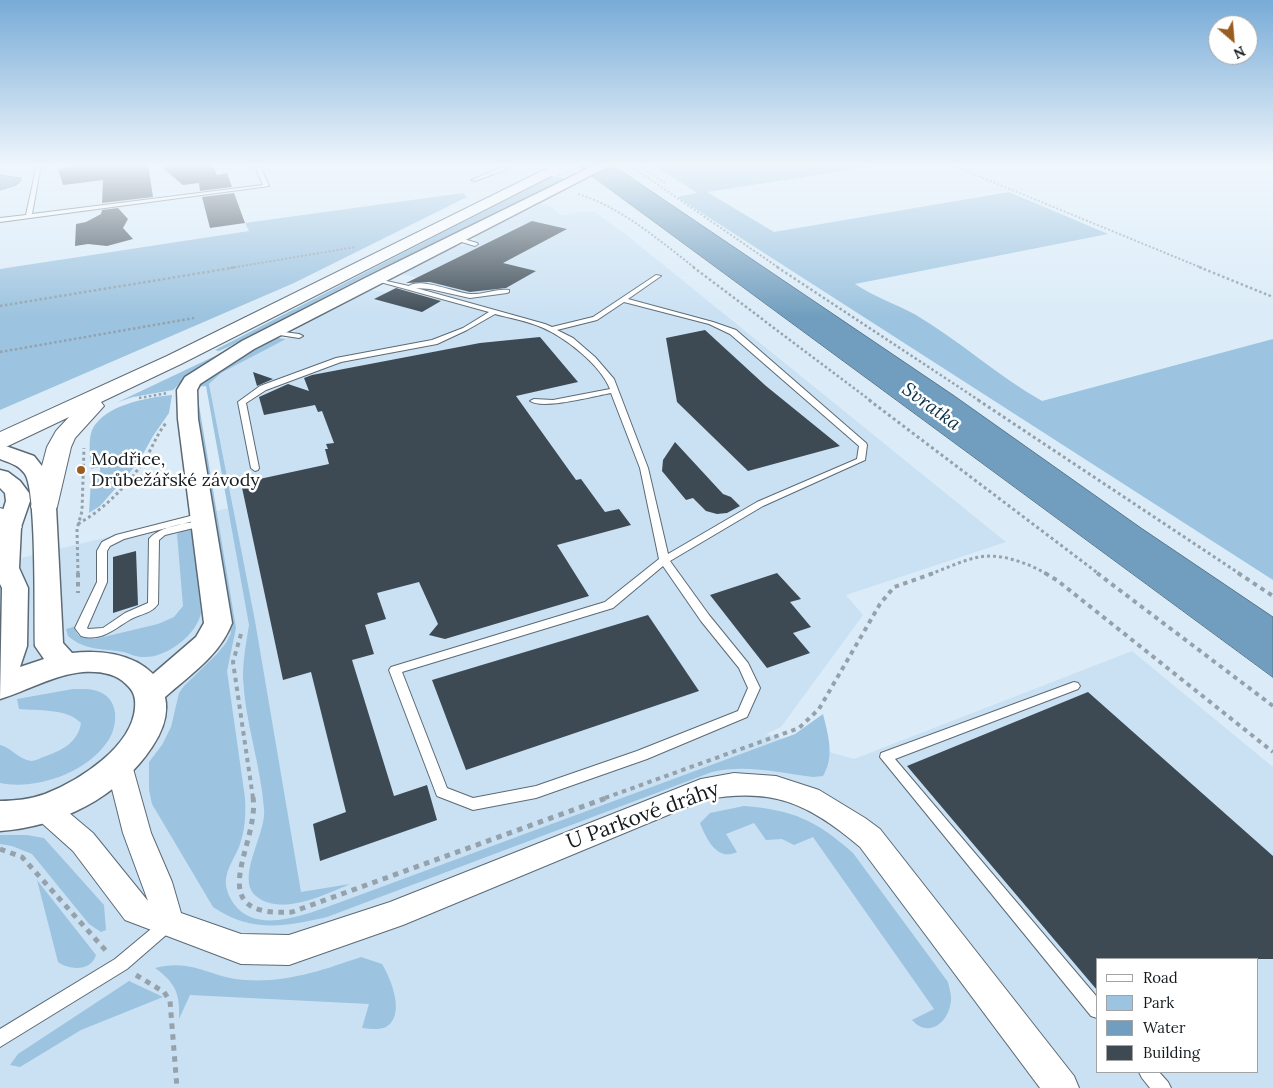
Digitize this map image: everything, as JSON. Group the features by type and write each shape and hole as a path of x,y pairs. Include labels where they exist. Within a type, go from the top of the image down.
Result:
{"main road":[{"path":"0,441 109,391 463,215"},
{"path":"44,507 59,447 64,436 109,391"}],"street":[{"path":"150,693 206,644 216,630 218,623 188,419 187,390 199,375 248,345 375,279 506,215"},
{"path":"0,451 26,461 35,470 44,507 49,646 66,665"},
{"path":"0,477 17,493 17,508 4,521 3,574 15,588 12,646 0,684"},
{"path":"0,688 30,674 66,665 95,662 120,667 139,677 150,693 152,703 151,715 146,729 140,740 119,765 84,791 44,809 24,814 0,816"},
{"path":"119,765 137,833 157,882 169,924"},
{"name":"U Parkové dráhy","path":"44,809 83,842 136,910 169,924 241,949 289,950 392,914 701,790 737,784 764,784 797,793 845,816 870,838 1062,1088"}],"lane":[{"path":"0,220 40,215"},
{"path":"457,239 475,244"},
{"path":"553,329 595,319 658,276"},
{"path":"375,279 553,329 592,359 610,379 644,468 664,560 705,618 744,666 754,688 743,714 642,755 536,792 474,804 442,792 395,670 609,605 664,560 760,504 861,460 863,445 733,332 710,322 623,300"},
{"path":"396,285 430,286 470,296 507,291"},
{"path":"255,468 242,402 263,388 339,360 434,342 465,329 494,312"},
{"path":"273,332 299,336"},
{"path":"534,401 553,402 615,390"},
{"path":"203,520 162,533 154,539 153,604 147,610 125,618 108,631 97,634 85,633 81,628 102,582 102,551 106,544 120,536 203,520"},
{"path":"1074,686 886,757 1096,1009"},
{"path":"0,1039 121,964 169,924"},
{"path":"1149,1073 1162,1088"}],"path":[{"path":"620,215 637,224 1273,706"},
{"path":"701,215 1273,596"},
{"path":"1072,215 1273,298"},
{"path":"0,306 356,247"},
{"path":"0,352 194,318"},
{"path":"132,400 187,390"},
{"path":"78,524 100,511 127,481 146,458 164,425 170,419"},
{"path":"242,631 233,662 256,809 240,868 239,884 241,895 255,910 276,913 292,912 799,728 819,709 880,604 894,587 979,557 1002,558 1028,563 1058,581 1273,752"}],"shaded area":[{"path":"518,215 598,215 624,233 1006,542 846,595 863,615 781,727 766,734 854,759 1132,651 1273,767 1273,1088 0,1088 0,563 233,507 209,384 221,373 286,339 296,331 289,328 354,292 378,291 411,299 427,291 421,288 431,282 396,272 454,245 462,246 477,239 470,237"}],"green space":[{"path":"305,215 431,215 294,283 0,410 0,269 249,231 245,223"},
{"path":"477,215 494,215 367,275 230,346 219,351 215,350"},
{"path":"705,215 745,215 774,232 875,215 1063,215 1108,234 855,284 932,325 1010,381 1042,401 1273,339 1273,580"},
{"path":"286,339 221,373 209,384 255,621 301,892 350,884 316,898 290,904 266,902 256,896 250,888 250,867 264,819 264,809 260,777 244,694 244,658 249,625 206,386 196,387 205,378 269,340"},
{"path":"236,346 186,378 173,390 133,397 118,402"},
{"path":"194,393 197,393 236,628 227,671 245,798 245,817 241,841 228,871 226,882 230,898 244,914 256,919 269,920 284,919 313,912 795,734 823,714 830,753 823,776 813,777 750,769 712,772 327,917 311,921 268,926 241,921 213,907 152,804 149,790 149,762 162,745 171,727 179,693 217,654 231,633 221,553"},
{"path":"172,395 169,413 138,463 100,506 89,513 91,480 100,478 100,467 91,469 90,449 92,430 98,421 116,408 151,398"},
{"path":"186,529 192,531 201,613 198,622 186,638 160,654 142,657 123,652 87,647 68,636 66,629 76,626 76,632 79,636 95,639 158,624 174,617 183,606 177,534"},
{"path":"73,689 100,692 107,696 111,702 114,709 115,724 113,732 105,745 84,764 57,778 28,784 0,783 0,745 27,760 35,760 58,751 69,744 77,735 81,723 75,718 60,713 19,709 17,699"},
{"path":"744,806 776,810 803,819 827,832 853,853 948,982 951,996 950,1006 947,1014 938,1025 926,1028 919,1026 912,1020 934,1009 813,837 794,845 782,839 766,840 754,823 726,834 737,852 724,854 713,847 700,823 710,813"},
{"path":"0,835 27,835 44,838 104,905 106,930 101,932 89,924 32,854 12,846 0,844"},
{"path":"37,880 96,955 93,961 85,967 68,967 58,962"},
{"path":"361,957 382,964 392,987 396,1006 395,1014 392,1021 384,1028 362,1028 369,1004 190,995 179,1019 179,1003 175,990 168,979 155,968 180,965 245,980 276,980 304,974"},
{"path":"129,981 163,997 81,1030 20,1067 10,1065 18,1054"}],"water":[{"name":"Svratka","path":"645,215 686,215 953,395 1141,528 1273,617 1273,677"}],"building":[{"path":"100,215 124,215 128,219 123,228 133,239 107,246 88,244 75,246 76,224 86,222"},
{"path":"207,215 242,215 245,223 210,228"},
{"path":"532,221 567,229 503,263 536,271 506,288 470,292 430,282 406,283"},
{"path":"396,288 441,301 422,312 374,299"},
{"path":"705,330 766,386 840,446 748,471 677,402 666,338"},
{"path":"540,337 578,382 516,396 576,480 581,479 605,512 619,509 631,525 557,545 589,596 445,639 429,635 438,624 419,582 377,593 386,619 365,625 374,654 352,660 394,796 427,785 437,820 320,861 313,824 346,812 311,672 283,680 241,483 329,464 325,449 328,449 326,444 334,443 322,411 318,412 315,405 264,415 259,397 288,384 309,391 304,378 312,375 480,343"},
{"path":"253,372 273,379 257,386"},
{"path":"675,442 723,494 731,497 740,506 727,513 717,514 706,511 693,498 686,500 662,471 663,460"},
{"path":"136,551 138,605 113,613 113,557"},
{"path":"777,573 801,599 790,602 811,627 793,633 810,653 767,668 710,595"},
{"path":"648,615 699,691 466,770 432,680"},
{"path":"1088,692 1273,856 1273,959 1096,958 1096,989 907,766"}],"place":[{"name":"Modřice, Drůbežářské závody","path":"81,470"}]}
